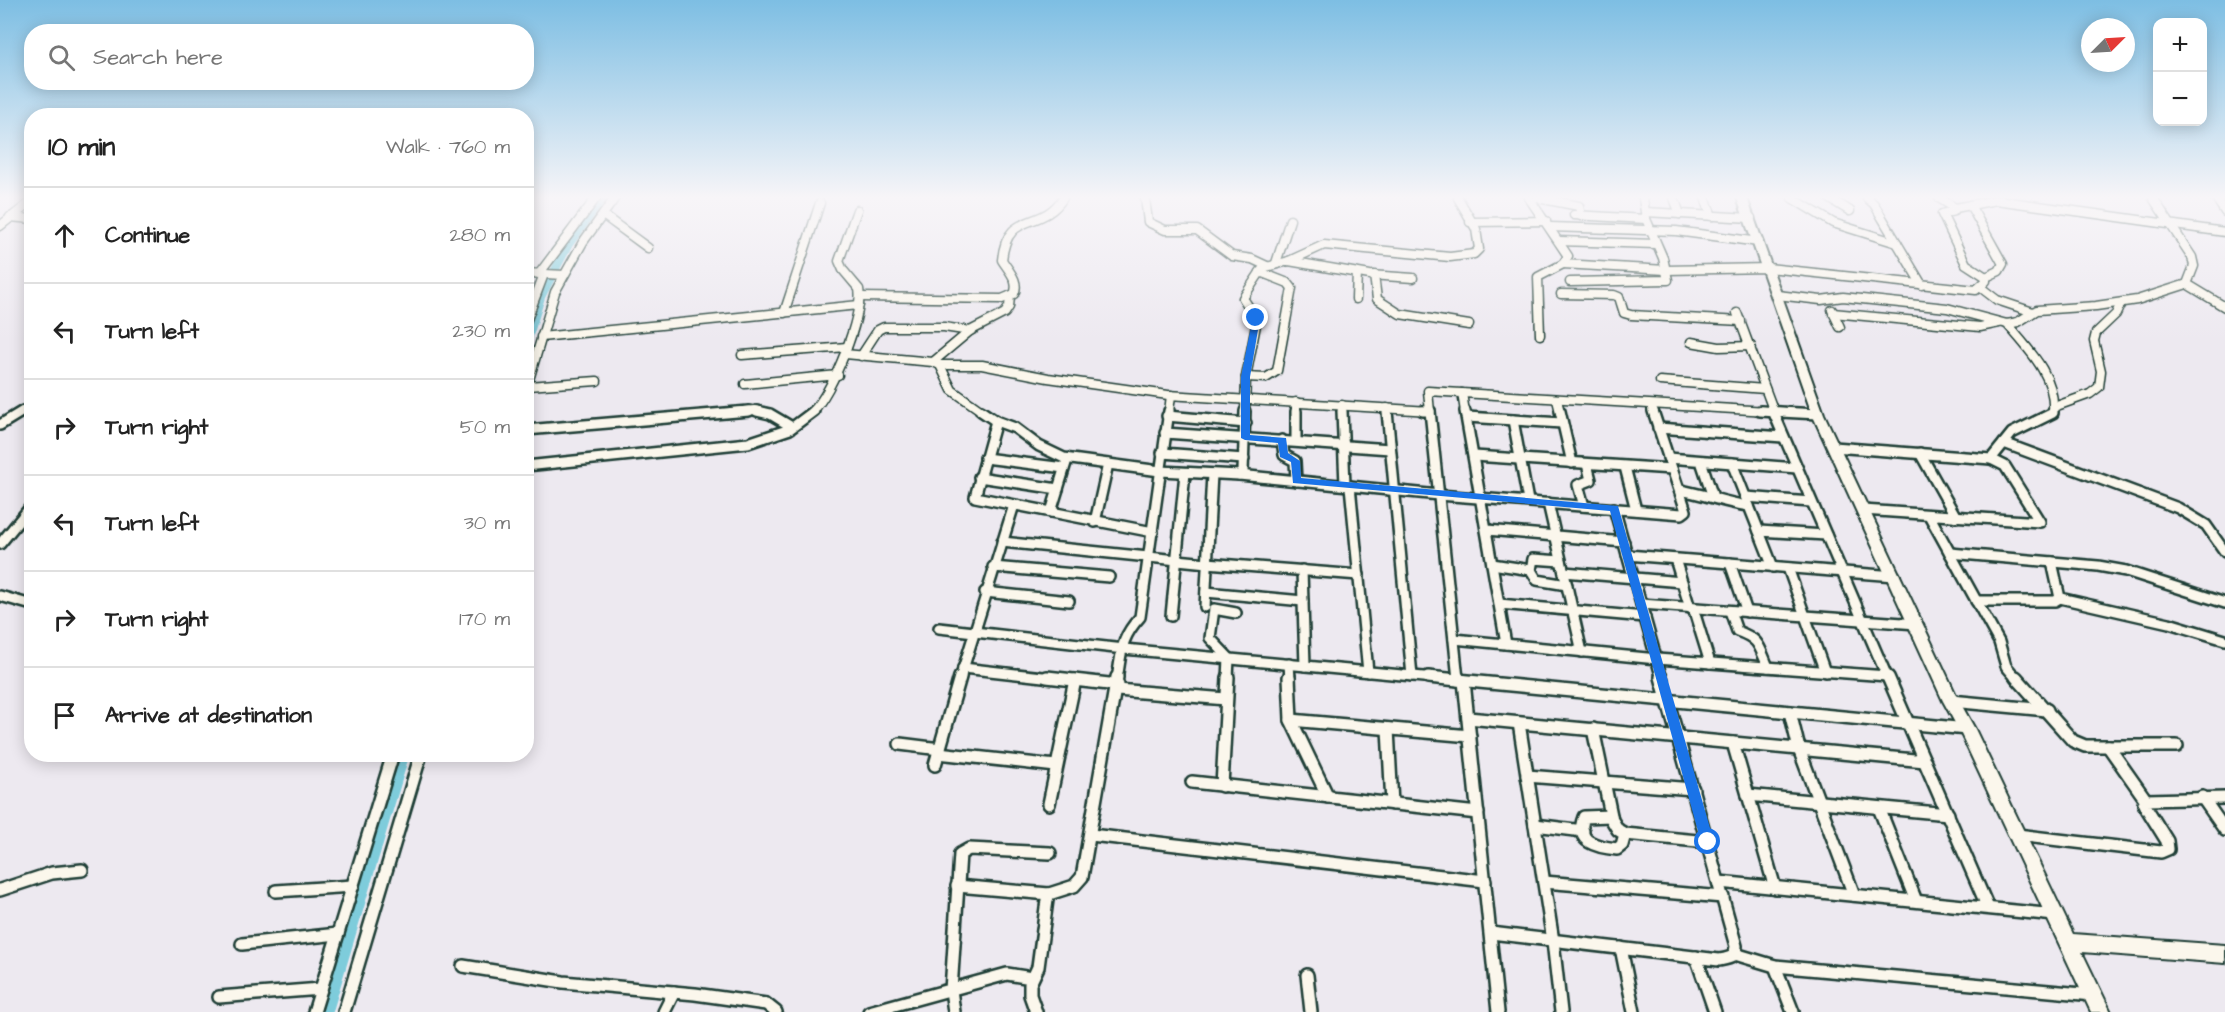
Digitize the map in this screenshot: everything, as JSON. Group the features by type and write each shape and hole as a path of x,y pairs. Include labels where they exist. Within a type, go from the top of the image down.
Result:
{"street":[{"path":"534,299 543,274 563,245"},
{"path":"534,362 560,275 581,245"},
{"path":"644,245 648,248"},
{"path":"784,313 806,245"},
{"path":"534,465 748,443 775,436 810,418 830,392 838,375 860,301 857,284 844,274 839,261 845,245"},
{"path":"541,337 784,313 860,301 1002,299 1010,296 1017,288 1016,282 1002,260 1005,245"},
{"path":"1217,245 1232,256 1252,259 1267,266"},
{"path":"1276,263 1282,245"},
{"path":"1239,475 1243,472 1244,459 1246,377 1257,320 1243,298 1260,272 1267,266 1289,261 1324,245"},
{"path":"1326,245 1450,257 1474,254 1479,245"},
{"path":"1562,245 1568,256 1563,264"},
{"path":"1570,282 1665,282 1669,277 1656,245"},
{"path":"1760,245 1818,414 1951,701 1967,729 2101,1012"},
{"path":"1898,245 1922,285"},
{"path":"1956,245 1965,264 1986,277"},
{"path":"1540,335 1538,277 1563,264 1666,270 1768,268 1971,290 1986,281 1986,277 1999,271 2003,264 1992,245"},
{"path":"2184,245 2192,257 2193,266 2187,284"},
{"path":"1289,261 1358,273 1413,278"},
{"path":"1611,267 1622,309 1626,314 1739,317 1783,436 1988,908"},
{"path":"1246,377 1266,378 1277,371 1292,288 1288,283 1260,272"},
{"path":"534,273 560,275"},
{"path":"1356,299 1358,273"},
{"path":"1374,275 1377,299 1400,314 1469,325"},
{"path":"1833,313 1980,327 2018,322 2033,312 2136,300 2187,284 2225,307"},
{"path":"1980,286 1990,297 2014,303 2033,312"},
{"path":"1561,294 1610,294 1619,297"},
{"path":"1777,295 1827,300 1843,297 1947,308 2003,324 2048,378 2053,391 2054,407 2053,413 2012,433 1991,459"},
{"path":"937,363 970,332 1005,313 1009,307 1010,296"},
{"path":"1827,300 1840,327"},
{"path":"2054,407 2090,394 2099,387 2101,371 2094,341 2096,333 2116,314 2121,303"},
{"path":"861,356 878,330 884,327 944,327 970,332"},
{"path":"1691,342 1719,346 1750,346"},
{"path":"742,355 846,351 861,356 982,365 1069,381 1171,395 1430,411"},
{"path":"937,363 952,390 996,421 1015,428 1039,446 1067,458 1160,471 1239,475 1439,495 1685,512 1680,490 1651,405"},
{"path":"745,384 838,375"},
{"path":"534,387 597,381"},
{"path":"1660,381 1765,389"},
{"path":"1498,1012 1468,718 1454,639 1428,391 1818,414"},
{"path":"1462,393 1506,644"},
{"path":"957,886 1049,894 1074,886 1081,880 1127,631 1140,617 1171,395"},
{"path":"1557,400 1572,464"},
{"path":"1296,402 1296,441"},
{"path":"1342,405 1347,486 1359,574 1368,672"},
{"path":"1387,408 1413,676"},
{"path":"0,424 24,410"},
{"path":"534,429 755,411 770,414 792,427"},
{"path":"1167,416 1246,423"},
{"path":"1467,417 1562,423"},
{"path":"1513,420 1528,501"},
{"path":"996,421 975,497 1153,532"},
{"path":"1658,428 1783,436"},
{"path":"1165,433 1390,449"},
{"path":"1282,440 1284,455 1295,461 1296,481"},
{"path":"2004,443 2178,508 2206,525 2225,552"},
{"path":"1834,447 1991,459 2005,466 2040,522 1863,510"},
{"path":"1162,453 1244,459"},
{"path":"1920,453 1956,517"},
{"path":"1474,456 1672,469"},
{"path":"985,458 1064,468"},
{"path":"1051,512 1067,458"},
{"path":"1668,458 1797,468"},
{"path":"1701,461 1713,497"},
{"path":"1732,463 1773,567"},
{"path":"1095,522 1108,464"},
{"path":"1584,506 1578,485 1591,480 1587,464"},
{"path":"1625,467 1636,510"},
{"path":"1171,616 1185,473"},
{"path":"1205,606 1212,474"},
{"path":"979,477 1058,489"},
{"path":"1680,490 1706,494 1720,502 1811,502"},
{"path":"1548,503 1582,651"},
{"path":"935,765 985,592 1014,505"},
{"path":"1491,933 1719,960 1731,958 1735,954 1736,946 1719,882 1614,508"},
{"path":"0,544 24,515"},
{"path":"1929,515 1999,642 2006,666 2073,741 2085,746 2177,746"},
{"path":"1487,530 1624,542"},
{"path":"1759,531 1826,535"},
{"path":"1002,542 1207,564 1359,574"},
{"path":"1950,553 2098,566 2126,572 2225,603"},
{"path":"1627,555 1895,576"},
{"path":"1567,585 1537,580 1531,570 1531,561 1533,559 1634,579 1682,582"},
{"path":"1675,559 1710,663"},
{"path":"2052,562 2060,598"},
{"path":"1730,563 1747,612"},
{"path":"1492,564 1531,570"},
{"path":"993,567 1109,577"},
{"path":"1788,568 1825,672"},
{"path":"1302,570 1305,666"},
{"path":"985,592 1069,601"},
{"path":"1206,592 1303,601"},
{"path":"0,596 24,603"},
{"path":"1976,601 2047,602 2060,598 2225,640"},
{"path":"1499,604 1645,617"},
{"path":"1641,604 1917,624"},
{"path":"1222,786 1228,658 1210,639 1214,609 1236,613"},
{"path":"1730,611 1737,631 1753,637 1758,642 1768,667"},
{"path":"939,628 1124,649 1967,729"},
{"path":"1454,639 1657,659 1887,676"},
{"path":"1289,664 1291,720 1328,797"},
{"path":"963,668 1226,699"},
{"path":"1049,804 1075,680"},
{"path":"1951,701 2047,710"},
{"path":"1790,712 1799,749 1854,896"},
{"path":"1468,718 1925,761"},
{"path":"1291,720 1470,736"},
{"path":"1519,723 1553,940 1561,1012"},
{"path":"1388,729 1392,804"},
{"path":"1593,729 1614,826 1625,834 1708,842"},
{"path":"1733,743 1775,888"},
{"path":"900,744 1056,766"},
{"path":"2017,835 2161,852 2168,849 2166,841 2144,804 2145,800 2108,746"},
{"path":"314,1012 391,762"},
{"path":"344,1012 419,762"},
{"path":"1527,776 1693,789"},
{"path":"1192,782 1478,813"},
{"path":"1748,795 1948,814"},
{"path":"2202,797 2225,830"},
{"path":"2145,800 2225,798"},
{"path":"1880,808 1916,902"},
{"path":"1611,816 1587,815 1581,822 1585,841 1590,845 1617,849 1622,845 1625,834"},
{"path":"1535,825 1583,831"},
{"path":"1091,835 1485,881"},
{"path":"954,1012 951,990 960,854 964,850 1050,853"},
{"path":"0,890 52,873 82,870"},
{"path":"1544,882 1723,897"},
{"path":"1719,882 2055,915"},
{"path":"276,891 353,886"},
{"path":"1036,1012 1030,995 1032,978 1038,967 1049,894"},
{"path":"242,944 338,934"},
{"path":"2068,942 2225,954"},
{"path":"1621,948 1634,1012"},
{"path":"1735,954 1775,966 2093,995"},
{"path":"1696,957 1715,1012"},
{"path":"463,966 563,982 674,992 743,1007 766,1004 776,1012"},
{"path":"1775,966 1793,1012"},
{"path":"869,1012 1007,974 1032,978"},
{"path":"1307,975 1311,1012"},
{"path":"219,997 321,989"},
{"path":"664,1012 674,992"}],"waterway":[{"path":"554,272 568,245"},
{"path":"534,319 541,297 552,276"},
{"path":"327,1012 402,762"}],"route":[{"path":"1256,318 1246,377 1245,438 1282,440 1284,455 1295,461 1296,481 1439,495 1614,508 1708,842"}]}
